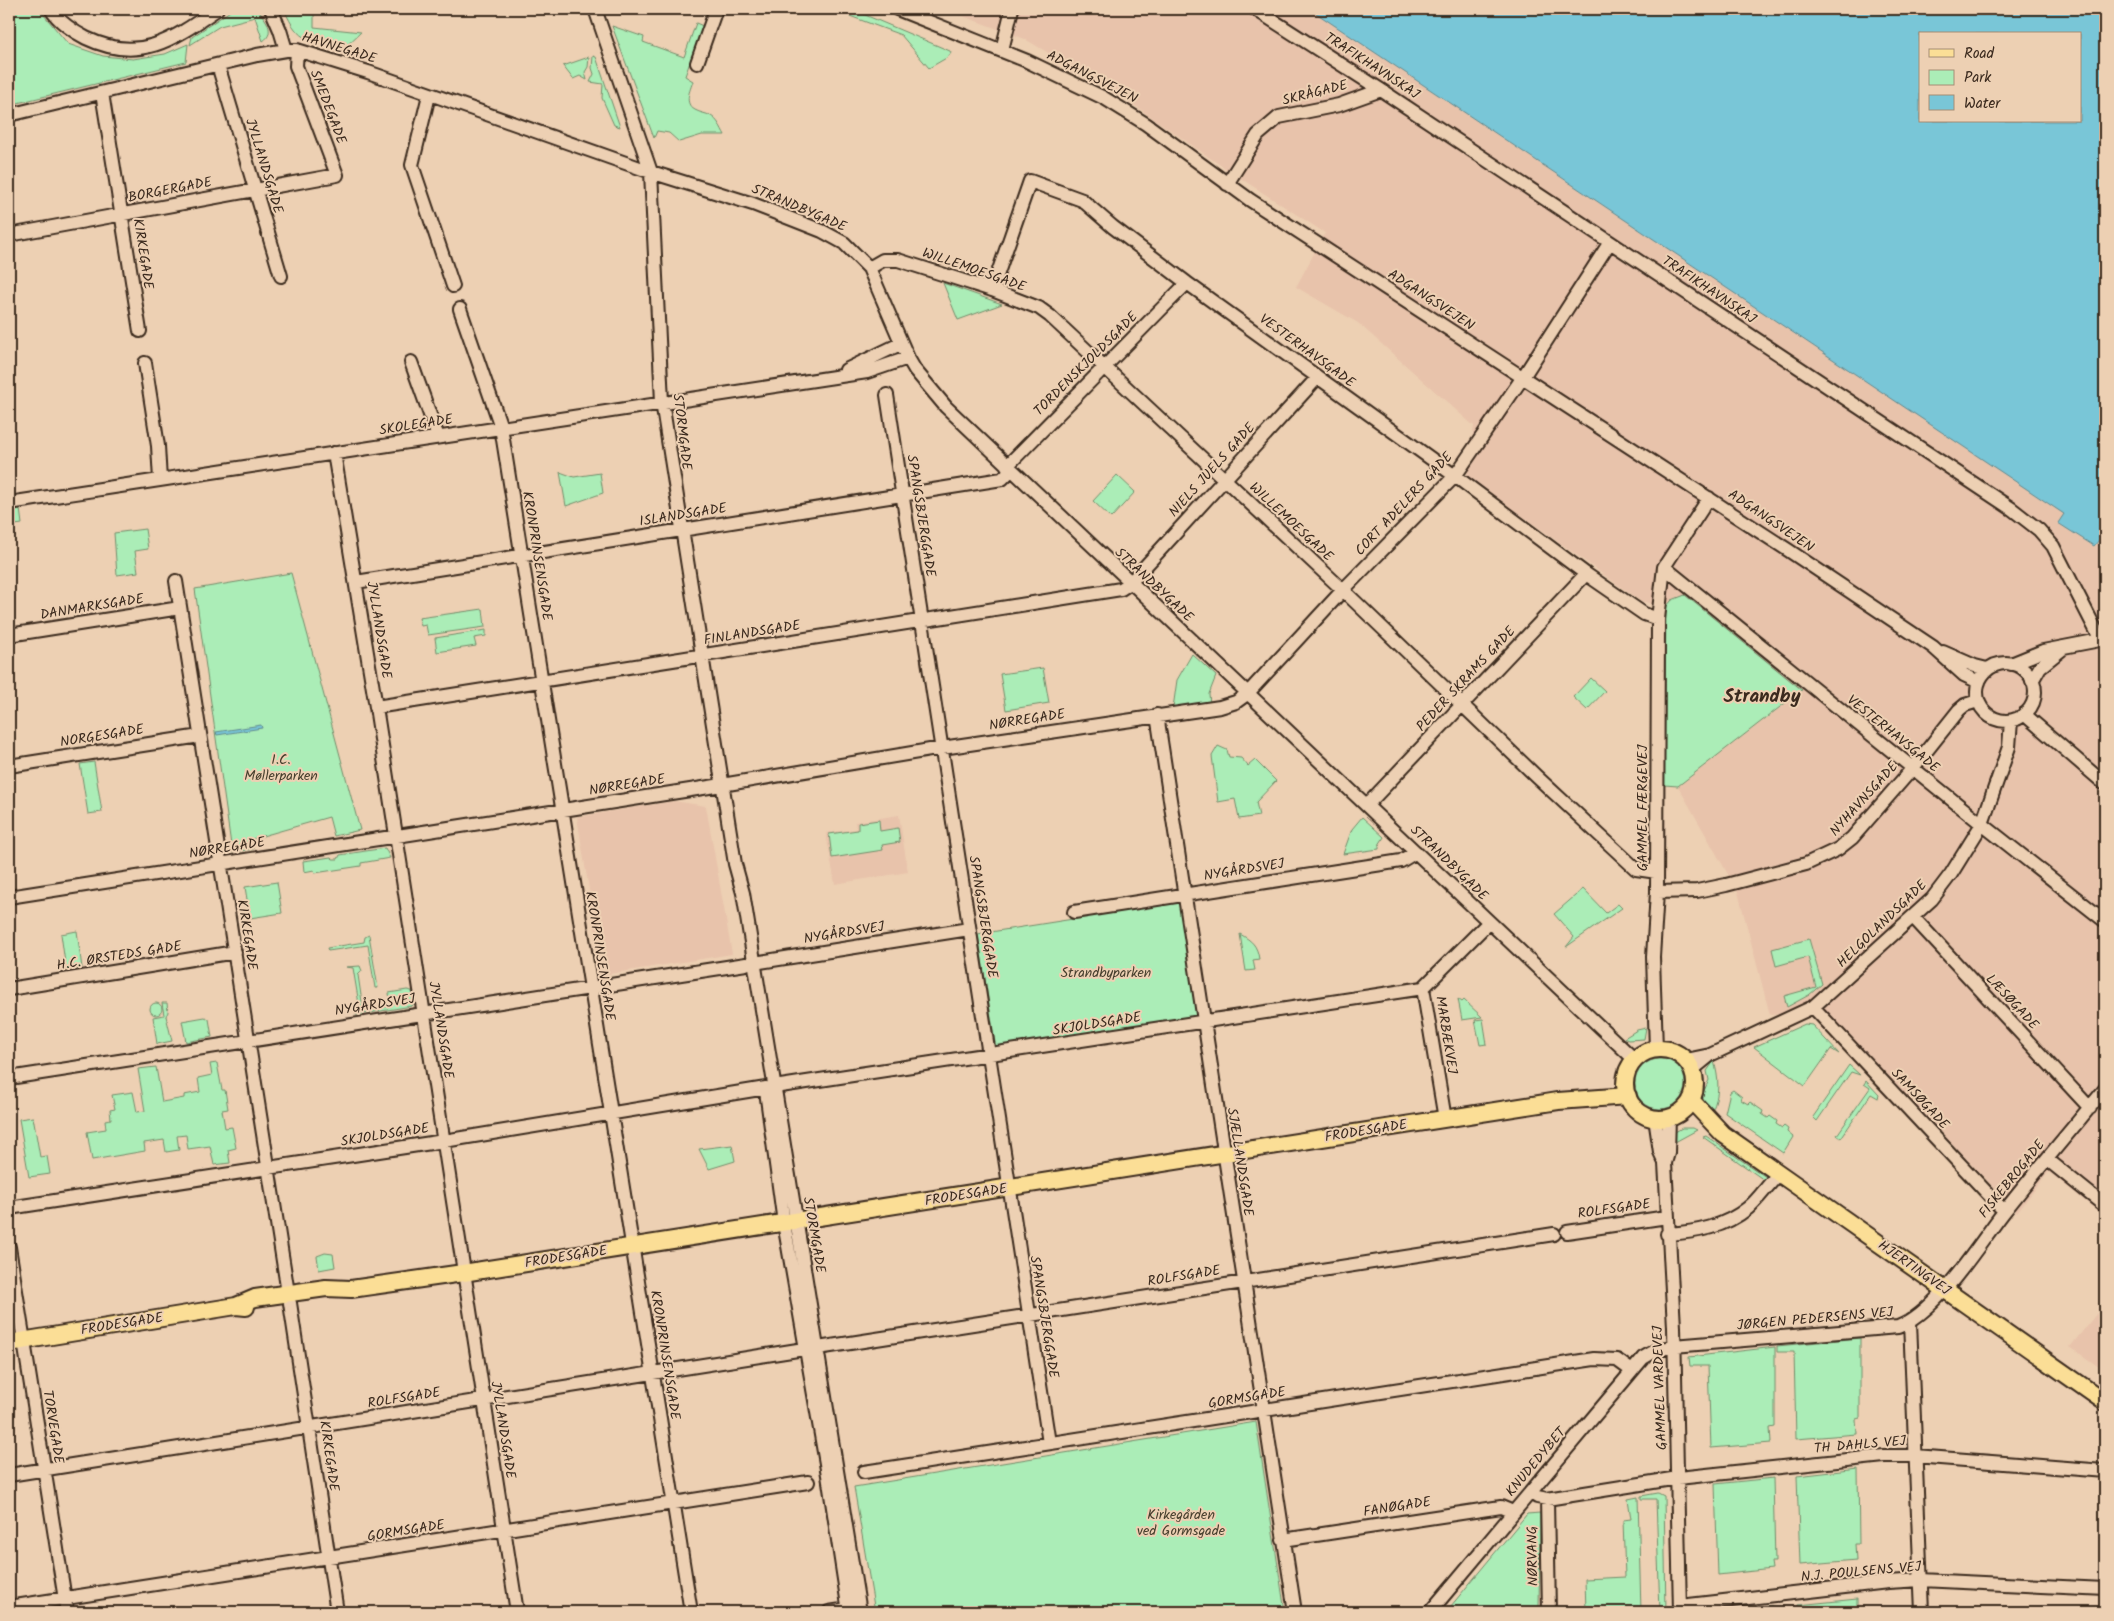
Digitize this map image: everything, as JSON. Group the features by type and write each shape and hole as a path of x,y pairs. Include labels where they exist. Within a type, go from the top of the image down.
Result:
{"main road":[{"path":"1656,1050 1672,1051 1689,1065 1695,1083 1674,1112 1638,1110 1627,1091 1626,1076 1635,1060 1641,1055 1656,1050"},
{"name":"FRODESGADE","path":"16,1342 236,1306 255,1298 289,1298 326,1288 351,1288 464,1273 1581,1098 1598,1089 1627,1091"},
{"name":"HJERTINGVEJ","path":"1674,1112 1724,1134 2105,1402"}],"street":[{"path":"51,9 69,28 83,37 99,44 127,49 149,47 170,40 217,9"},
{"name":"SMEDEGADE","path":"270,9 292,50 296,66 337,174"},
{"name":"STORMGADE","path":"594,9 651,172 654,195 662,402 680,530 735,864 734,882 750,964 770,1088 790,1222 804,1349 852,1611"},
{"path":"696,63 716,9"},
{"name":"ADGANGSVEJEN","path":"898,9 1002,50 1104,98 1168,139 1227,184 1788,550 1933,647 1964,675 1978,682"},
{"path":"1002,50 1012,9"},
{"name":"TRAFIKHAVNSKAJ","path":"1255,9 1381,90 1980,487 2040,530 2064,566 2103,639"},
{"name":"HAVNEGADE","path":"9,115 218,65 292,50 313,53 651,172"},
{"name":"JYLLANDSGADE","path":"218,65 280,276"},
{"name":"SKRÅGADE","path":"1227,184 1258,135 1279,117 1339,105 1381,90"},
{"name":"KIRKEGADE","path":"102,93 140,331"},
{"path":"429,95 412,165 453,286"},
{"name":"STRANDBYGADE","path":"651,172 753,204 822,231 844,243 869,268 877,282 900,344 915,370 946,407 1635,1060"},
{"name":"BORGERGADE","path":"9,236 337,174"},
{"name":"VESTERHAVSGADE","path":"992,290 1030,181 1082,200 1113,227 1186,283 1455,476 1586,574 1644,614 1658,619"},
{"name":"CORT ADELERS GADE","path":"1248,694 1343,590 1455,476 1523,377 1610,242"},
{"name":"WILLEMOESGADE","path":"869,268 883,260 898,260 992,290 1039,308 1343,590 1636,869 1644,872 1657,872"},
{"name":"TORDENSKJOLDSGADE","path":"1009,468 1186,283"},
{"name":"KRONPRINSENSGADE","path":"460,309 500,427 612,1115 672,1504 691,1612"},
{"name":"SKOLEGADE","path":"828,377 866,362 900,344"},
{"name":"SKOLEGADE","path":"9,503 867,372 908,358"},
{"path":"411,362 438,437"},
{"path":"145,363 158,446 160,480"},
{"name":"NIELS JUELS GADE","path":"1130,582 1318,378"},
{"name":"SPANGSBJERGGADE","path":"887,395 1049,1443"},
{"name":"JYLLANDSGADE","path":"334,453 376,707 422,1013 444,1141 517,1612"},
{"name":"ISLANDSGADE","path":"356,582 522,554 1002,479 1009,468"},
{"path":"1664,567 1709,498"},
{"name":"VESTERHAVSGADE","path":"1664,567 1912,769 2105,921"},
{"name":"GAMMEL FÆRGEVEJ","path":"1656,1050 1653,956 1657,892 1658,619 1664,567"},
{"name":"PEDER SKRAMS GADE","path":"1367,805 1586,574"},
{"name":"KIRKEGADE","path":"176,581 310,1428 337,1612"},
{"name":"FINLANDSGADE","path":"376,707 1113,592 1130,582"},
{"name":"DANMARKSGADE","path":"9,635 180,608"},
{"path":"2027,716 2011,720 1994,719 1982,709 1978,701 1978,682 1988,669 1999,664 2011,664 2034,654 2103,639"},
{"name":"ADGANGSVEJEN","path":"1933,647 1975,666 1988,669"},
{"path":"2027,716 2033,700 2032,681 2040,667 2064,648"},
{"path":"2011,664 2024,670 2032,681"},
{"name":"NØRREGADE","path":"9,897 722,785 942,748 1220,707 1236,702 1248,694"},
{"name":"NYHAVNSGADE","path":"1657,892 1697,891 1823,858 1852,838 1912,769 1958,710 1965,705 1978,701"},
{"name":"SJÆLLANDSGADE","path":"1157,715 1295,1612"},
{"path":"2027,716 2105,784"},
{"name":"HELGOLANDSGADE","path":"1689,1065 1812,1007 1932,899 1951,874 1982,824 2009,747 2011,720"},
{"name":"NORGESGADE","path":"9,766 200,736"},
{"name":"NYGÅRDSVEJ","path":"1074,912 1401,861 1416,852"},
{"name":"LÆSØGADE","path":"1913,917 2090,1108"},
{"name":"MARBÆKVEJ","path":"1445,1119 1424,988 1490,922"},
{"name":"NYGÅRDSVEJ","path":"9,1078 969,929"},
{"name":"H.C. ØRSTEDS GADE","path":"9,989 235,952"},
{"name":"SKJOLDSGADE","path":"9,1208 612,1115 770,1088 1424,988"},
{"name":"SAMSØGADE","path":"1812,1007 2004,1211"},
{"name":"FISKEBROGADE","path":"1944,1289 2004,1211 2105,1089"},
{"name":"GAMMEL VARDEVEJ","path":"1674,1112 1660,1152 1665,1164 1666,1217 1674,1346 1680,1609"},
{"path":"2048,1160 2105,1206"},
{"path":"1668,1234 1705,1230 1730,1220 1748,1208 1780,1173"},
{"name":"ROLFSGADE","path":"818,1348 1666,1217"},
{"name":"STORMGADE","path":"790,1222 818,1348 852,1611"},
{"name":"TORVEGADE","path":"9,1247 16,1342 44,1469 67,1612"},
{"name":"JØRGEN PEDERSENS VEJ","path":"1674,1346 1898,1327 1910,1322 1924,1312 1944,1289"},
{"path":"1910,1322 1922,1612"},
{"name":"KNUDEDYBET","path":"1430,1612 1632,1370 1650,1354 1674,1346"},
{"name":"ROLFSGADE","path":"9,1475 804,1349"},
{"name":"GORMSGADE","path":"864,1472 1599,1359 1617,1360 1632,1370"},
{"name":"TH DAHLS VEJ","path":"1678,1478 1884,1456 1916,1456 2105,1472"},
{"path":"1531,1492 1537,1497 1547,1499 1678,1478"},
{"name":"GORMSGADE","path":"9,1607 808,1482"},
{"name":"NØRVANG","path":"1547,1499 1549,1612"},
{"name":"FANØGADE","path":"1283,1540 1501,1506 1513,1512"},
{"name":"N.J. POULSENS VEJ","path":"1680,1609 1888,1582 1921,1580 2105,1588"},
{"path":"829,1612 852,1611"}],"shaded area":[{"path":"944,9 1310,9 2065,514 2058,523 2094,546 2105,533 2105,1217 2049,1172 2017,1212 1827,1012 1770,1015 1738,892 1678,786 1802,690 1672,600 1666,607 1640,601 1467,476 1474,426 1358,323 1296,287 1325,233 1223,167 1124,98 1025,39"},
{"path":"674,801 706,806 732,954 603,975 577,817"},
{"path":"899,815 908,872 835,884 826,833 856,829 855,822"},
{"path":"2105,1303 2105,1371 2070,1347"}],"green space":[{"path":"9,9 39,9 68,44 103,56 133,59 165,54 188,44 186,62 9,105"},
{"path":"233,9 257,10 264,17 268,26 269,34 267,38 263,41 255,17 220,26 190,45 192,37"},
{"path":"284,9 314,10 314,27 361,32 344,48 306,39 295,29"},
{"path":"753,9 789,9 769,15"},
{"path":"831,9 851,9 951,53 948,57 929,68 901,35"},
{"path":"696,23 703,26 685,76 693,81 688,97 689,104 695,110 713,118 725,135 702,135 679,142 669,133 657,131 654,138 612,26 644,37 643,42 684,57"},
{"path":"593,56 596,57 620,127 614,125 602,98 603,84 590,82 594,74 592,68"},
{"path":"589,57 588,67 585,72 587,80 580,76 573,79 563,66"},
{"path":"943,283 1002,304 958,320"},
{"path":"560,472 574,477 600,473 603,493 566,506"},
{"path":"1117,475 1135,492 1111,518 1093,501"},
{"path":"20,509 22,524 9,526 9,510"},
{"path":"145,529 148,549 135,551 138,572 117,575 114,533"},
{"name":"I.C. Møllerparken","path":"291,573 360,830 334,836 329,817 252,839 253,849 232,852 195,589"},
{"path":"1685,595 1802,690 1678,786 1664,785 1666,607 1672,600"},
{"path":"483,609 485,627 428,635 426,625 421,626 419,618"},
{"path":"486,630 486,636 474,638 476,646 437,652 435,638"},
{"path":"1192,654 1216,676 1209,694 1210,704 1173,708 1177,680"},
{"path":"1043,668 1049,703 1006,710 1000,674"},
{"path":"1591,678 1605,691 1587,710 1573,697"},
{"path":"1218,746 1227,750 1229,757 1241,758 1248,766 1255,760 1276,781 1256,802 1259,816 1239,819 1235,799 1218,802 1212,756"},
{"path":"94,762 102,812 88,814 80,764"},
{"path":"1362,817 1384,837 1379,845 1379,849 1343,854 1352,829"},
{"path":"879,820 880,831 898,828 900,842 882,845 883,850 832,858 829,834 858,830 858,823"},
{"path":"385,848 390,858 361,863 361,866 315,873 314,870 304,872 303,861 331,857 338,859 340,855"},
{"path":"277,882 282,913 250,918 245,887"},
{"path":"1583,889 1606,913 1618,904 1622,908 1566,947 1574,937 1554,914"},
{"name":"Strandbyparken","path":"1181,902 1198,1018 996,1049 978,934"},
{"path":"77,931 82,968 66,970 61,934"},
{"path":"1240,934 1251,941 1257,950 1259,959 1253,960 1255,970 1246,971"},
{"path":"369,935 378,988 375,988 368,945 328,951 327,948 364,942 365,937"},
{"path":"1809,939 1822,984 1809,995 1787,1007 1784,996 1816,987 1808,957 1776,966 1772,949"},
{"path":"360,966 362,971 358,975 363,1009 360,1010 353,968 346,967"},
{"path":"412,991 414,1003 412,1006 356,1015 356,1012 391,1006 389,993"},
{"path":"1458,999 1462,1002 1464,1000 1482,1017 1462,1020"},
{"path":"154,1003 158,1003 162,1009 158,1015 154,1015 150,1011 150,1007"},
{"path":"162,1003 167,1003 168,1012 166,1016 172,1041 157,1044 153,1017 164,1015"},
{"path":"205,1017 209,1019 212,1037 186,1042 182,1021"},
{"path":"1483,1019 1487,1044 1480,1045 1475,1020"},
{"path":"1805,1024 1812,1025 1839,1054 1831,1049 1805,1086 1754,1047"},
{"path":"1646,1028 1644,1039 1628,1040 1624,1038 1637,1030"},
{"path":"1660,1059 1669,1061 1680,1070 1685,1084 1683,1093 1674,1104 1660,1109 1651,1107 1640,1098 1635,1084 1637,1075 1646,1064"},
{"path":"1714,1061 1718,1086 1712,1111 1706,1106 1702,1095 1709,1080 1707,1071"},
{"path":"217,1063 222,1090 225,1090 228,1109 222,1110 225,1128 232,1127 236,1148 228,1150 230,1163 214,1165 210,1146 188,1149 186,1135 177,1136 179,1150 166,1152 164,1140 144,1143 145,1151 92,1160 87,1132 106,1129 105,1120 111,1119 110,1110 115,1109 112,1095 133,1092 137,1112 145,1111 138,1069 156,1067 162,1102 184,1098 184,1095 200,1092 198,1078 212,1075 210,1064"},
{"path":"1849,1065 1860,1075 1851,1072 1817,1121 1813,1117"},
{"path":"1866,1081 1879,1095 1878,1098 1871,1094 1841,1138 1837,1135 1870,1088 1864,1084"},
{"path":"1733,1090 1742,1097 1741,1100 1748,1104 1750,1102 1763,1111 1762,1114 1768,1118 1770,1116 1777,1121 1776,1124 1788,1129 1787,1132 1793,1137 1783,1153 1725,1113 1730,1092"},
{"path":"33,1117 40,1157 47,1156 50,1174 29,1177 19,1119"},
{"path":"1682,1128 1697,1130 1675,1142 1675,1132"},
{"path":"1706,1136 1766,1177 1764,1180 1703,1137"},
{"path":"732,1145 735,1161 709,1169 699,1149"},
{"path":"325,1253 333,1254 335,1267 319,1270 317,1256"},
{"path":"1860,1338 1860,1418 1856,1419 1857,1434 1796,1439 1794,1352 1777,1352 1777,1346"},
{"path":"1775,1347 1775,1427 1770,1428 1771,1443 1711,1448 1708,1366 1690,1366 1689,1357"},
{"name":"Kirkegården ved Gormsgade","path":"1256,1422 1285,1612 875,1612 854,1487"},
{"path":"1858,1469 1859,1544 1855,1544 1856,1560 1800,1565 1797,1476"},
{"path":"1773,1478 1775,1562 1771,1562 1772,1569 1718,1575 1715,1484"},
{"path":"1658,1493 1664,1496 1666,1612 1660,1612 1656,1499 1641,1499 1641,1496"},
{"path":"1638,1497 1641,1612 1586,1612 1585,1579 1625,1577 1623,1520 1631,1519 1628,1499"},
{"path":"1540,1513 1539,1612 1446,1612 1527,1514"},
{"path":"1857,1599 1857,1612 1798,1612 1798,1605"},
{"path":"1772,1606 1773,1612 1729,1612"}],"water":[{"path":"1310,9 2105,9 2105,533 2094,546 2058,523 2064,514"},
{"path":"261,725 262,728 217,735 216,732"}],"district":[{"name":"Strandby","path":"1762,697"}]}
